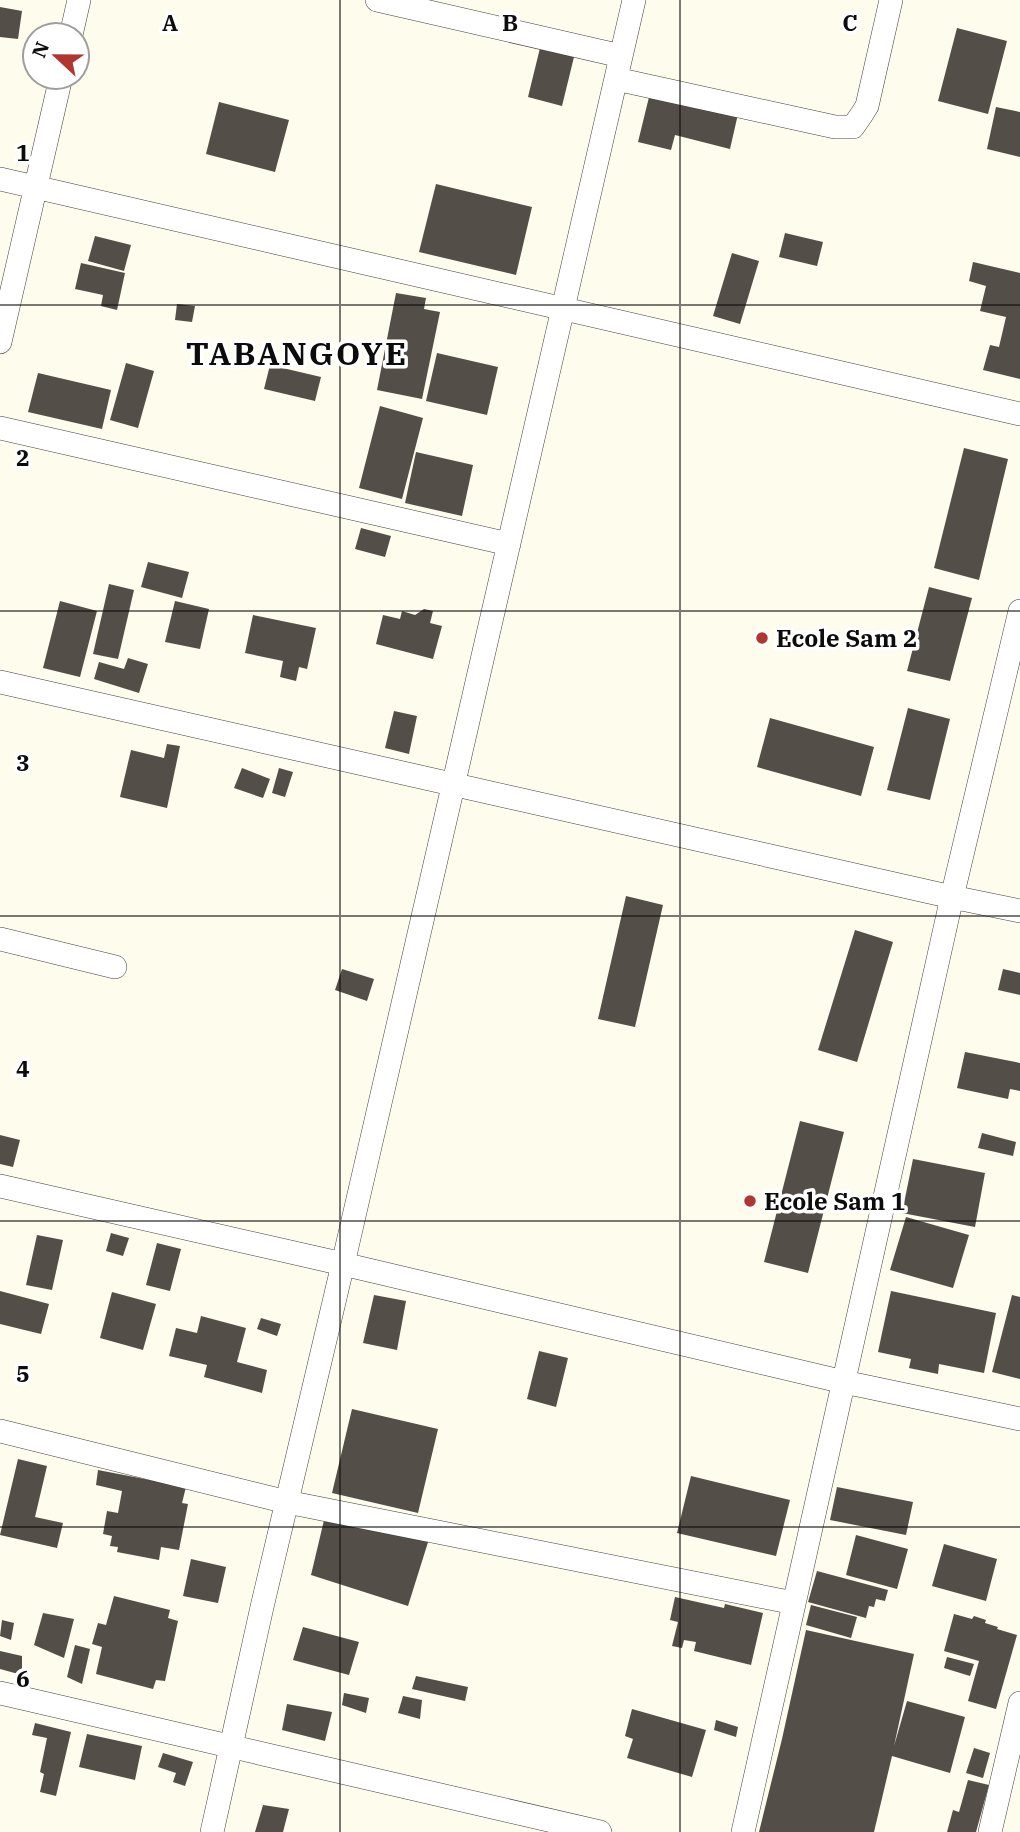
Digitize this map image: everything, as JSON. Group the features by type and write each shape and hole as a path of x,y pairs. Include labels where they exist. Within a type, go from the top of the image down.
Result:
{"street":[{"path":"74,21 79,0"},
{"path":"377,0 621,56"},
{"path":"212,1832 634,0"},
{"path":"616,79 835,127 853,127 867,106 891,0"},
{"path":"0,342 58,91"},
{"path":"0,179 1020,414"},
{"path":"0,428 509,544"},
{"path":"743,1832 952,897 1020,611"},
{"path":"0,682 1020,911"},
{"path":"0,939 115,967"},
{"path":"0,1186 844,1382 1020,1419"},
{"path":"0,1431 287,1502 794,1603"},
{"path":"0,1693 600,1832"},
{"path":"990,1832 1020,1703"}],"building":[{"path":"0,7 22,11 18,39 0,37"},
{"path":"957,28 1007,41 988,114 938,101"},
{"path":"540,48 574,57 562,106 528,97"},
{"path":"650,93 738,114 730,149 675,135 671,150 638,142"},
{"path":"219,102 289,120 275,172 206,154"},
{"path":"996,107 1020,112 1020,157 987,149"},
{"path":"436,184 532,207 516,275 419,252"},
{"path":"785,233 823,242 817,266 779,257"},
{"path":"95,236 131,245 124,271 88,261"},
{"path":"732,253 759,261 740,324 713,316"},
{"path":"973,262 1020,273 1020,379 983,370 990,345 999,347 1006,317 980,311 986,286 969,281"},
{"path":"81,263 125,273 117,310 101,306 103,295 75,289"},
{"path":"396,293 426,298 424,309 440,312 422,399 377,390"},
{"path":"177,304 195,306 192,322 175,320"},
{"path":"437,353 498,367 487,415 426,401"},
{"path":"126,363 154,371 138,428 110,420"},
{"path":"270,365 321,377 315,401 264,389"},
{"path":"38,373 111,390 102,429 28,412"},
{"path":"380,406 423,418 402,499 359,488"},
{"path":"964,448 1008,459 979,580 934,568"},
{"path":"416,452 473,465 462,516 405,503"},
{"path":"361,528 391,536 385,557 355,549"},
{"path":"148,562 189,572 182,598 141,587"},
{"path":"109,584 134,590 118,659 93,654"},
{"path":"929,587 972,598 950,681 907,671"},
{"path":"60,601 97,611 80,677 43,668"},
{"path":"175,601 209,609 200,649 165,642"},
{"path":"424,609 433,611 430,623 442,626 433,659 376,644 383,615 400,619 402,611 415,615"},
{"path":"253,615 316,628 307,669 299,667 296,681 280,677 283,661 245,653"},
{"path":"128,658 148,664 139,693 94,679 99,662 124,669"},
{"path":"908,708 950,719 930,800 887,790"},
{"path":"394,711 417,716 409,754 385,748"},
{"path":"770,718 874,747 861,796 757,767"},
{"path":"167,744 180,746 167,808 120,797 131,750 164,758"},
{"path":"242,768 270,779 263,798 234,788"},
{"path":"279,768 293,772 285,797 272,793"},
{"path":"626,896 663,905 635,1027 598,1019"},
{"path":"855,930 893,942 857,1062 818,1050"},
{"path":"342,969 374,979 367,1001 335,990"},
{"path":"1003,969 1020,973 1020,995 998,990"},
{"path":"965,1052 1020,1063 1020,1091 1010,1089 1008,1099 957,1088"},
{"path":"800,1121 844,1132 808,1273 764,1262"},
{"path":"982,1133 1016,1142 1013,1156 978,1148"},
{"path":"0,1135 20,1140 13,1167 0,1164"},
{"path":"913,1159 985,1173 975,1227 902,1213"},
{"path":"906,1217 969,1235 953,1288 890,1270"},
{"path":"111,1233 129,1238 123,1256 106,1251"},
{"path":"37,1235 63,1240 52,1290 26,1285"},
{"path":"157,1243 181,1249 170,1291 146,1285"},
{"path":"0,1291 49,1304 41,1334 0,1324"},
{"path":"891,1291 996,1313 984,1373 939,1364 938,1374 909,1368 911,1359 878,1352"},
{"path":"112,1292 156,1304 143,1350 100,1338"},
{"path":"374,1295 406,1301 397,1350 363,1343"},
{"path":"1012,1295 1020,1297 1020,1379 992,1372"},
{"path":"201,1316 246,1328 237,1362 267,1370 262,1393 204,1377 207,1365 169,1356 176,1328 197,1333"},
{"path":"261,1318 281,1324 277,1336 257,1329"},
{"path":"539,1351 568,1358 556,1407 527,1399"},
{"path":"352,1409 438,1429 418,1513 332,1493"},
{"path":"18,1459 47,1466 35,1517 63,1523 57,1548 0,1535"},
{"path":"98,1470 186,1487 182,1503 188,1504 179,1550 161,1547 159,1560 117,1552 118,1547 110,1546 112,1536 103,1534 107,1511 118,1513 122,1491 96,1485"},
{"path":"691,1476 790,1500 776,1556 677,1533"},
{"path":"837,1487 913,1502 906,1535 830,1520"},
{"path":"325,1516 429,1539 408,1606 311,1575"},
{"path":"856,1535 908,1549 897,1589 846,1575"},
{"path":"944,1544 997,1559 986,1601 932,1586"},
{"path":"191,1559 226,1567 218,1603 183,1596"},
{"path":"817,1571 888,1590 885,1601 876,1599 874,1607 869,1606 866,1618 808,1602"},
{"path":"114,1596 170,1610 168,1618 178,1621 165,1681 156,1680 153,1689 96,1674 102,1647 92,1644 98,1623 106,1625"},
{"path":"675,1597 763,1613 751,1665 694,1651 696,1642 684,1640 682,1648 672,1646 678,1622 670,1620"},
{"path":"811,1605 857,1617 851,1638 806,1625"},
{"path":"43,1613 74,1619 64,1658 34,1645"},
{"path":"954,1614 986,1620 985,1623 998,1627 997,1629 1017,1635 996,1709 968,1701 979,1661 944,1651"},
{"path":"2,1620 14,1623 11,1640 0,1636"},
{"path":"303,1627 359,1642 349,1675 293,1660"},
{"path":"806,1630 914,1654 894,1746 907,1701 965,1717 950,1773 892,1756 874,1832 759,1832"},
{"path":"75,1645 90,1649 82,1684 67,1677"},
{"path":"0,1651 22,1656 22,1675 0,1669"},
{"path":"947,1657 974,1664 970,1676 944,1668"},
{"path":"416,1676 468,1687 465,1701 412,1689"},
{"path":"344,1693 369,1698 366,1713 342,1705"},
{"path":"403,1696 422,1700 420,1719 398,1713"},
{"path":"287,1704 332,1712 325,1741 282,1730"},
{"path":"632,1709 706,1730 692,1777 627,1758 633,1739 625,1736"},
{"path":"716,1720 738,1727 736,1737 714,1730"},
{"path":"35,1723 71,1732 56,1796 40,1792 44,1774 40,1772 47,1738 32,1735"},
{"path":"87,1734 142,1746 135,1780 79,1767"},
{"path":"974,1748 990,1753 983,1778 966,1773"},
{"path":"163,1753 193,1762 185,1786 173,1782 176,1773 158,1767"},
{"path":"968,1780 989,1785 976,1832 947,1832 953,1810 959,1812"},
{"path":"263,1805 289,1809 283,1832 255,1832"}],"place":[{"name":"Ecole Sam 2","path":"762,638"},
{"name":"Ecole Sam 1","path":"750,1201"}],"district":[{"name":"TABANGOYE","path":"297,353"}]}
